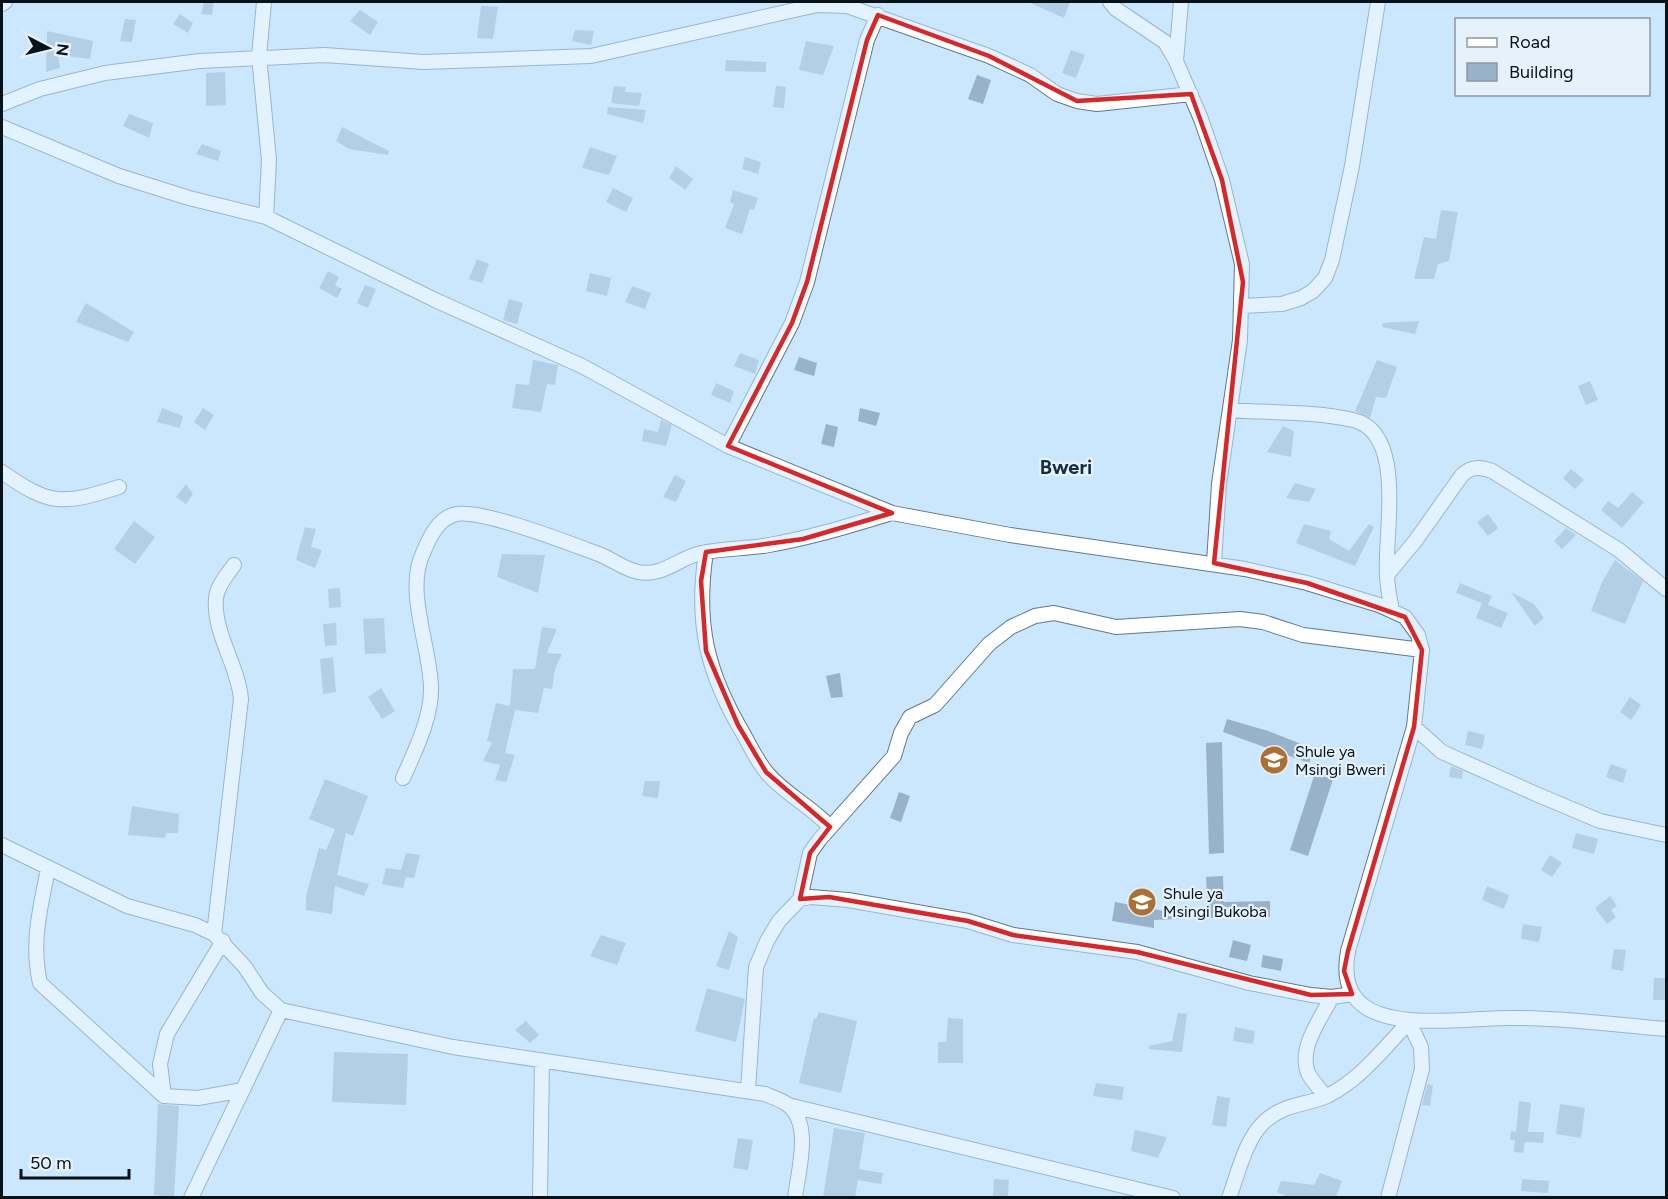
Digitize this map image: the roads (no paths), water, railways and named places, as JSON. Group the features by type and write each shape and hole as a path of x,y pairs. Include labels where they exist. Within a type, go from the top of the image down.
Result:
{"street":[{"path":"264,2 259,56 269,160 266,217"},
{"path":"1110,2 1116,9 1165,42 1176,61 1191,94 1225,190 1242,264 1242,306 1219,484 1214,563"},
{"path":"1176,61 1181,2"},
{"path":"1242,306 1282,304 1301,298 1313,291 1325,278 1332,260 1352,166 1378,2"},
{"path":"2,104 40,89 105,73 152,65 259,56 324,55 424,62 591,56 817,6 847,6 878,15 989,56 1030,75 1057,94 1077,101 1097,104 1191,94"},
{"path":"728,446 792,323 807,282 867,40 878,15"},
{"path":"2,127 119,176 189,198 266,217 435,300 582,366 728,446 892,513 1010,535 1214,563 1307,583 1405,617 1418,635 1422,650 1414,727 1344,971 1352,994 1367,1008 1401,1019 1430,1021"},
{"path":"1230,410 1356,420 1374,432 1385,452 1388,471 1387,574 1392,611"},
{"path":"1387,574 1416,540 1462,475 1470,468 1482,467 1619,550 1666,589"},
{"path":"2,472 37,495 51,499 67,501 87,498 119,487"},
{"path":"403,778 423,729 431,690 429,661 421,624 417,574 422,555 441,522 453,514 467,513 485,516 570,543 637,572 662,572 706,552 804,539 892,513"},
{"path":"706,552 701,588 701,621 706,651 715,680 766,772 783,791 813,809 830,827"},
{"path":"164,1096 160,1064 167,1034 218,937 241,699 240,682 222,632 216,597 234,565"},
{"path":"748,1090 756,967 779,921 800,899 810,854 830,827 894,756 901,733 910,717 935,705 989,644 1011,627 1035,616 1054,613 1116,627 1240,619 1263,622 1303,635 1422,650"},
{"path":"1414,727 1442,752 1536,794 1600,821 1666,835"},
{"path":"2,845 127,906 195,925 218,937 262,993 281,1010 378,1032 542,1061 748,1090 788,1105 1173,1197"},
{"path":"48,869 36,925 34,957 40,982 164,1096 198,1098 243,1090"},
{"path":"800,899 839,898 968,921 1013,935 1094,945 1174,961 1249,983 1332,997 1352,994"},
{"path":"1325,1096 1308,1073 1306,1055 1311,1035 1332,997"},
{"path":"191,1197 281,1010"},
{"path":"1229,1197 1248,1146 1262,1124 1279,1110 1325,1096 1355,1078 1409,1022 1516,1018 1666,1029"},
{"path":"1388,1197 1422,1069 1421,1047 1409,1022"},
{"path":"540,1197 542,1061"},
{"path":"788,1105 800,1124 802,1143 795,1197"}],"place":[{"name":"Shule ya Msingi Bweri","path":"1274,760"},
{"name":"Shule ya Msingi Bukoba","path":"1142,902"}],"district":[{"name":"Bweri","path":"1066,467"}]}
